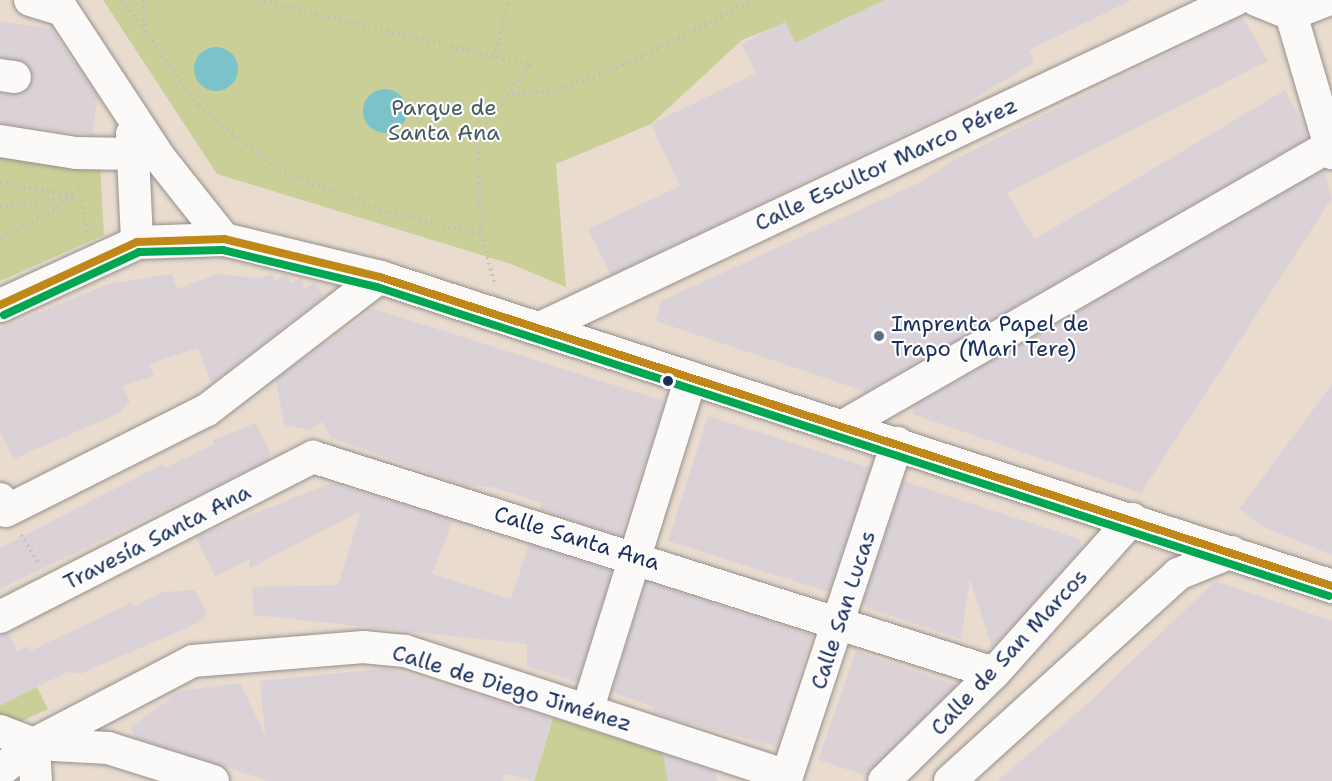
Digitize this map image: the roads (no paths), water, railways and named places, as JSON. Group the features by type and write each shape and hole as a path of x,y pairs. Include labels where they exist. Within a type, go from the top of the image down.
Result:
{"main road":[{"path":"0,305 93,260 137,242 224,239 380,277 1132,519 1332,586"}],"street":[{"path":"30,0 59,5 130,112 224,239"},
{"name":"Calle Escultor Marco Pérez","path":"538,329 1235,0"},
{"path":"1256,0 1290,14 1328,0"},
{"path":"843,426 1330,150 1290,14"},
{"path":"130,112 137,242"},
{"path":"0,141 76,153 133,154"},
{"path":"2,508 207,410 380,277"},
{"path":"588,708 691,378"},
{"name":"Calle San Lucas","path":"789,779 897,443"},
{"name":"Calle Santa Ana","path":"313,457 635,556 838,626 994,673"},
{"name":"Travesía Santa Ana","path":"0,617 313,457"},
{"name":"Calle de San Marcos","path":"884,781 994,673 1132,519"},
{"path":"950,781 1178,574 1232,552"},
{"name":"Calle de Diego Jiménez","path":"0,771 34,744 194,661 363,647 405,651 588,708 789,779"},
{"path":"0,731 34,744 108,748 213,781"},
{"path":"34,744 36,781"}],"water":[{"path":"216,47 225,48 232,53 237,60 237,78 232,85 225,90 216,91 207,90 200,85 195,78 194,69 195,60 200,53 207,48"},
{"path":"385,89 394,90 401,95 406,102 406,120 401,127 394,132 385,133 376,132 369,127 364,120 363,111 364,102 369,95 376,90"}],"place":[{"name":"Imprenta Papel de Trapo (Mari Tere)","path":"879,336"}],"park label":[{"name":"Parque de Santa Ana","path":"444,120"}]}
